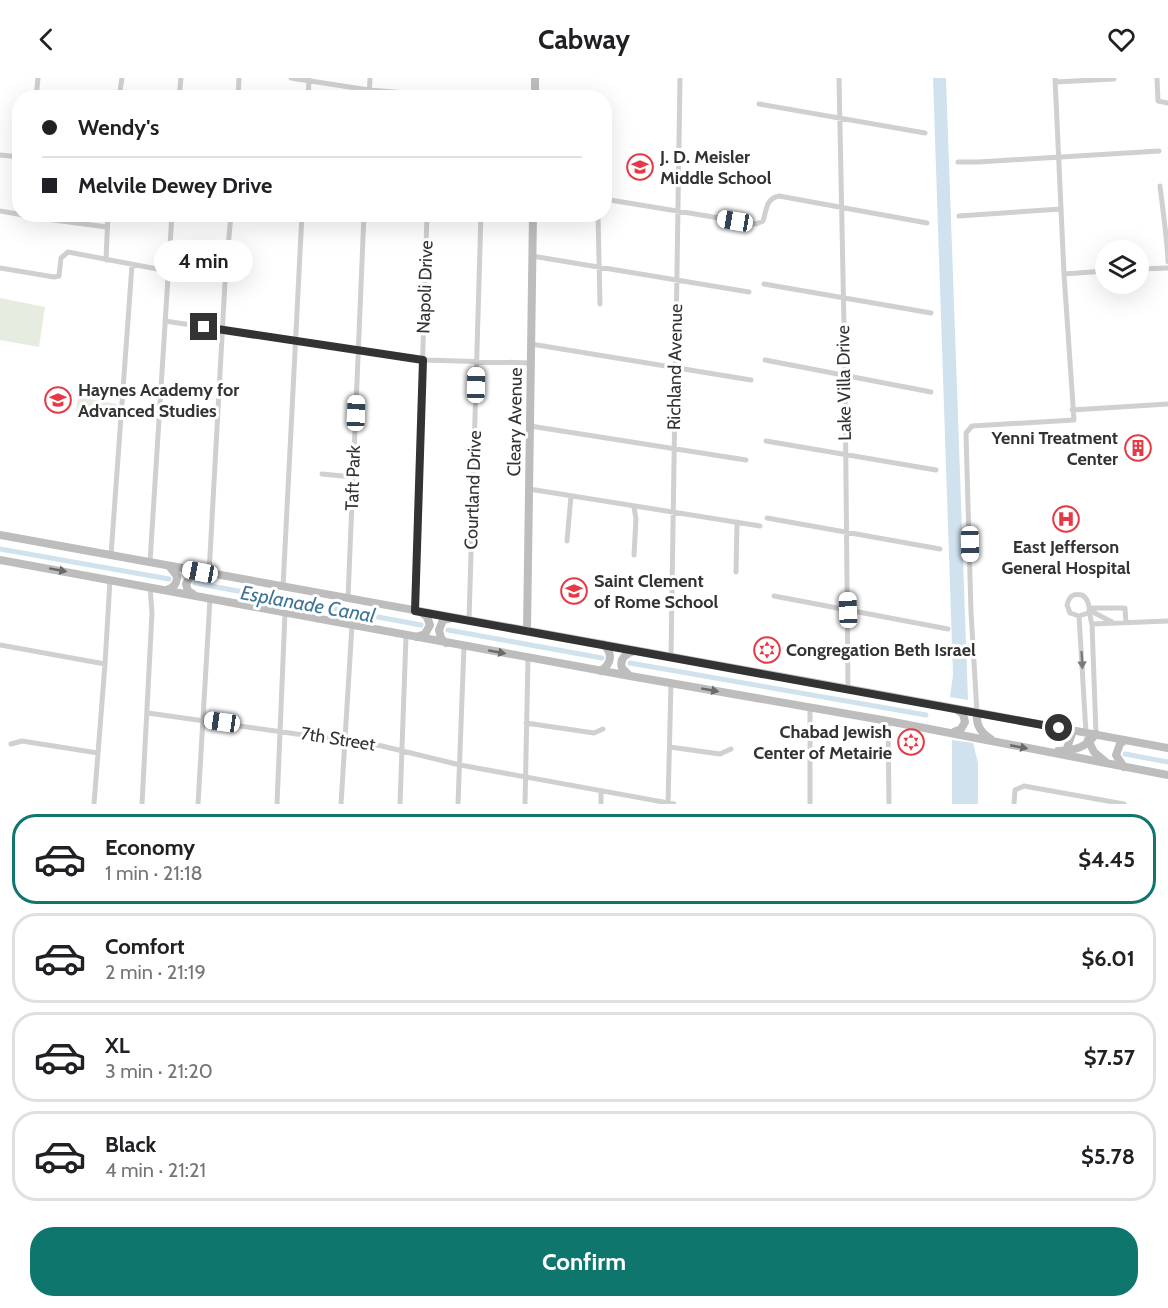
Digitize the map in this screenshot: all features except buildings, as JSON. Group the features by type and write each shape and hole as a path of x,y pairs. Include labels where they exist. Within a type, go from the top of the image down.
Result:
{"main road":[{"name":"Cleary Avenue","path":"527,631 533,222"},
{"path":"0,535 1168,748"},
{"path":"0,560 528,658 888,721 1168,775"},
{"path":"165,591 173,588 177,581 175,572 168,566"},
{"path":"195,596 188,591 186,584 191,575 200,572"},
{"path":"410,636 425,634 430,625 427,617 418,611"},
{"path":"446,643 441,638 439,630 443,620 453,618"},
{"path":"601,671 607,667 611,659 610,653 603,644"},
{"path":"630,676 622,668 622,659 635,650"},
{"path":"949,733 958,732 965,722 963,714 953,708"},
{"path":"977,713 976,721 981,731 996,742"},
{"path":"1066,751 1073,731"},
{"path":"1086,733 1094,752 1108,764"},
{"path":"1048,752 1080,748 1096,734"},
{"path":"1124,767 1116,755 1118,748 1125,740"}],"street":[{"path":"291,78 369,90 370,78"},
{"name":"Richland Avenue","path":"671,656 680,78"},
{"name":"Lake Villa Drive","path":"839,78 842,297 846,375 848,688"},
{"path":"1157,78 1158,101 1168,103"},
{"path":"977,713 971,612 966,434 972,426 1074,420 1064,274 1055,80 1114,79"},
{"path":"759,104 925,133"},
{"path":"958,162 1159,151"},
{"path":"1160,186 1162,211 1166,225 1168,262"},
{"path":"612,200 754,224 761,223 766,205 773,197 779,196 927,223"},
{"path":"959,216 1061,209"},
{"path":"69,222 107,227"},
{"path":"106,260 107,222"},
{"path":"150,562 171,222"},
{"path":"209,574 230,222"},
{"path":"283,587 302,222"},
{"name":"Taft Park","path":"348,598 364,222"},
{"name":"Napoli Drive","path":"418,611 427,222"},
{"name":"Courtland Drive","path":"469,621 481,222"},
{"path":"598,222 600,304"},
{"path":"0,268 54,278 59,276 61,258 68,252 168,271"},
{"path":"532,256 749,292"},
{"path":"111,555 132,265"},
{"path":"1149,269 1168,268"},
{"path":"1064,274 1095,272"},
{"path":"764,284 931,313"},
{"path":"165,321 423,360 531,363"},
{"path":"531,344 751,380"},
{"path":"765,360 931,392"},
{"path":"1072,410 1168,404"},
{"path":"530,426 746,460"},
{"path":"766,441 936,470"},
{"path":"322,474 353,477"},
{"path":"529,489 760,526"},
{"path":"567,540 572,496"},
{"path":"634,507 636,519 634,555"},
{"path":"767,518 940,549"},
{"path":"736,572 737,522"},
{"path":"94,804 110,580"},
{"path":"142,804 152,612 150,587"},
{"path":"1096,734 1092,624 1089,610 1088,600 1082,595 1070,597 1068,610 1074,615 1079,616 1089,610 1125,608 1126,623"},
{"path":"774,596 948,629"},
{"path":"198,804 210,599"},
{"path":"1089,610 1116,623"},
{"path":"277,804 285,613"},
{"path":"1079,616 1086,733"},
{"path":"1092,624 1168,621"},
{"path":"341,804 352,625"},
{"path":"400,804 410,636"},
{"path":"1080,641 1093,643"},
{"path":"0,645 105,664"},
{"path":"458,804 464,646"},
{"path":"525,804 528,658"},
{"path":"670,804 671,683"},
{"path":"810,708 810,804"},
{"name":"7th Street","path":"148,713 345,740 460,765 670,804"},
{"path":"888,721 889,804"},
{"path":"526,723 594,733 603,729"},
{"path":"11,744 22,741 98,753"},
{"path":"670,747 720,754 731,749"},
{"path":"1014,804 1014,793 1019,787 1024,786 1124,804"},
{"path":"601,791 601,804"},
{"path":"1081,796 1081,804"}],"shaded area":[{"path":"0,298 45,307 39,347 0,340"},
{"path":"78,397 117,404 116,418 76,411"}],"water":[{"path":"933,78 946,78 968,700 950,697 953,675"},
{"path":"952,740 973,743 978,763 978,804 952,804"}],"waterway":[{"name":"Esplanade Canal","path":"0,549 169,579"},
{"name":"Esplanade Canal","path":"195,583 421,625"},
{"name":"Esplanade Canal","path":"448,630 602,658"},
{"name":"Esplanade Canal","path":"630,663 926,715"},
{"name":"Esplanade Canal","path":"1125,754 1168,762"}],"place":[{"name":"J. D. Meisler Middle School","path":"640,167"},
{"name":"Haynes Academy for Advanced Studies","path":"58,400"},
{"name":"Yenni Treatment Center","path":"1138,448"},
{"name":"East Jefferson General Hospital","path":"1066,519"},
{"name":"Saint Clement of Rome School","path":"574,591"},
{"name":"Congregation Beth Israel","path":"767,650"},
{"name":"Chabad Jewish Center of Metairie","path":"911,742"}],"route":[{"path":"204,327 423,360 415,611 1059,728"}]}
